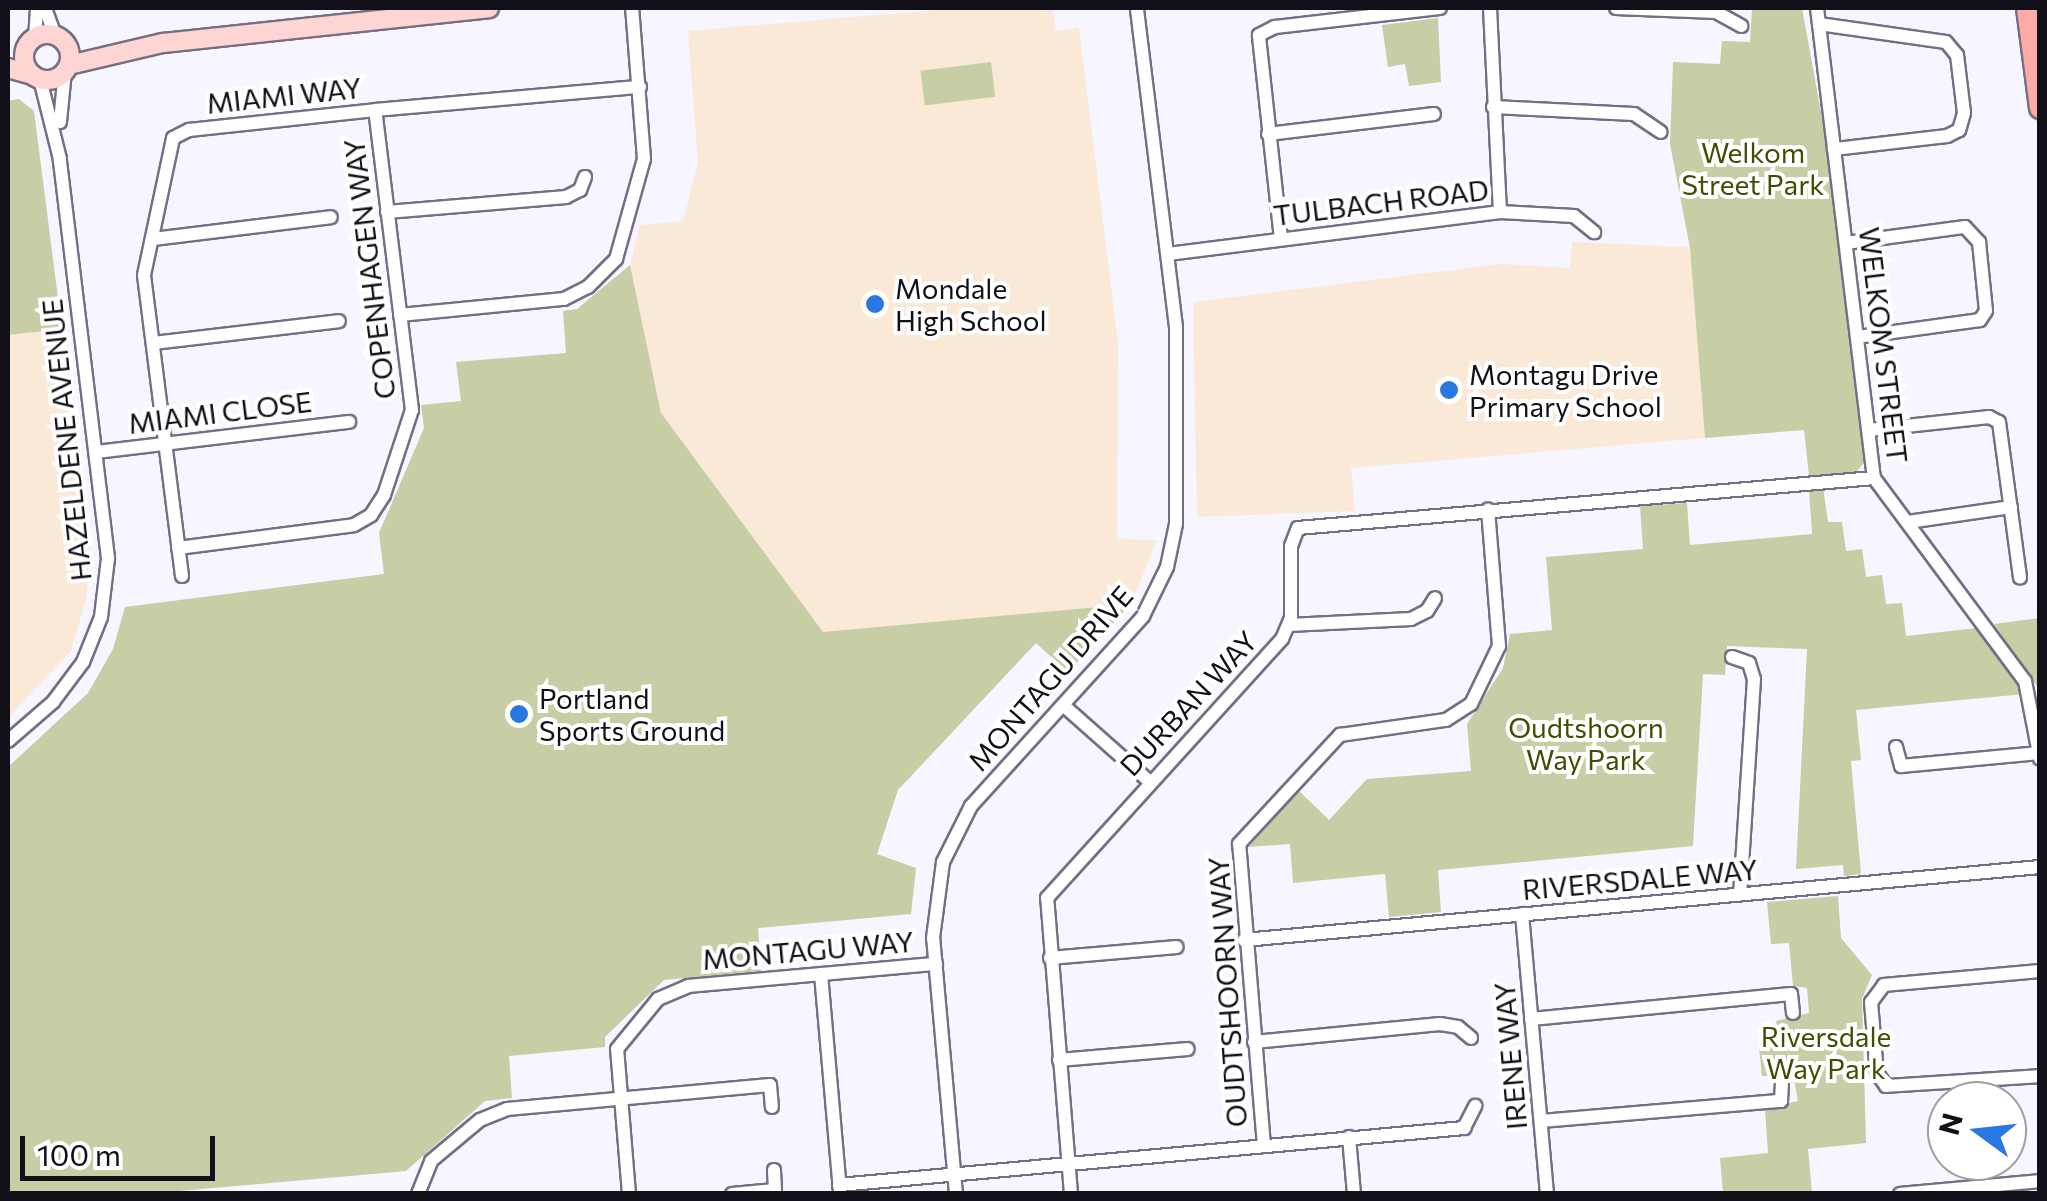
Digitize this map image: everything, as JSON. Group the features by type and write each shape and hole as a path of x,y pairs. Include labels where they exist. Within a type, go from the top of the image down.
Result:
{"main road":[{"path":"2028,8 2040,108"}],"street":[{"path":"36,77 24,56 32,40 37,8"},
{"path":"45,8 59,37 67,68"},
{"path":"8,55 32,40 59,37 101,46 163,43 364,13 489,8"},
{"path":"400,315 554,301 607,270 627,234 642,172 640,87 632,8"},
{"name":"MONTAGU DRIVE","path":"956,1194 936,964 935,893 950,842 971,806 1143,616 1172,546 1178,406 1168,254 1137,8"},
{"path":"1281,239 1258,35 1275,27 1440,8"},
{"path":"1490,8 1500,212"},
{"path":"1616,8 1716,12 1741,26"},
{"name":"WELKOM STREET","path":"1817,8 1874,478 2025,681 2039,756"},
{"path":"1818,24 1946,42 1957,55 1963,125 1947,136 1834,149"},
{"path":"8,68 36,77 163,43"},
{"name":"HAZELDENE AVENUE","path":"8,741 73,678 101,618 108,558 60,159 58,103 67,68"},
{"name":"HAZELDENE AVENUE","path":"36,77 60,159"},
{"name":"MIAMI WAY","path":"182,576 144,275 168,186 166,151 181,133 375,110 640,87"},
{"path":"1494,106 1634,114 1661,132"},
{"name":"COPENHAGEN WAY","path":"178,548 341,527 371,515 411,427 375,110"},
{"path":"1268,134 1434,114"},
{"path":"387,212 566,197 580,190 585,177"},
{"name":"TULBACH ROAD","path":"1168,254 1500,212 1574,216 1594,232"},
{"path":"152,238 331,218"},
{"path":"1846,242 1965,228 1979,242 1983,318 1858,337"},
{"path":"153,343 339,321"},
{"path":"1869,430 1992,418 2002,428 2020,578"},
{"name":"MIAMI CLOSE","path":"96,452 349,422"},
{"name":"DURBAN WAY","path":"1071,1194 1045,908 1052,886 1289,624 1292,537 1298,528 1874,478"},
{"path":"1908,522 2011,507"},
{"name":"OUDTSHOORN WAY","path":"1264,1146 1238,844 1330,742 1362,728 1446,720 1471,704 1500,646 1488,509"},
{"path":"1289,624 1411,619 1428,611 1435,598"},
{"path":"1732,657 1749,663 1754,679 1740,894"},
{"path":"1063,705 1149,781"},
{"path":"1896,747 1900,766 2039,756"},
{"name":"RIVERSDALE WAY","path":"1244,940 2040,867"},
{"name":"IRENE WAY","path":"1522,914 1548,1194"},
{"path":"1050,958 1177,947"},
{"name":"MONTAGU WAY","path":"629,1194 620,1098 621,1038 666,993 936,964"},
{"path":"2040,971 1884,985 1870,1002 1878,1073 1886,1086 2040,1076"},
{"path":"822,974 840,1189 954,1173 1464,1128 1475,1106"},
{"path":"1531,1018 1792,994 1792,1013"},
{"path":"1254,1042 1440,1024 1458,1027 1471,1038"},
{"path":"1059,1060 1188,1049"},
{"path":"1541,1122 1781,1101 1782,1082"},
{"path":"418,1194 430,1161 492,1113 770,1086 772,1106"},
{"path":"1350,1137 1354,1194"},
{"path":"732,1194 775,1190 774,1170"},
{"path":"1900,1194 2040,1181"}],"shaded area":[{"name":"Mondale High School","path":"961,8 1053,8 1056,31 1079,28 1118,343 1117,539 1157,540 1131,604 823,633 661,413 630,265 640,225 683,221 698,162 688,31"},
{"name":"Montagu Drive Primary School","path":"1572,242 1690,247 1705,438 1351,468 1355,511 1197,517 1193,302 1501,264 1570,268"},
{"path":"62,329 90,558 86,600 71,651 8,718 8,335"}],"green space":[{"name":"Welkom Street Park","path":"1752,8 1802,8 1826,140 1865,462 1856,472 1809,476 1804,430 1705,438 1690,248 1670,144 1673,62 1720,64 1722,41 1750,42"},
{"path":"1438,18 1441,82 1409,86 1405,64 1388,67 1382,25"},
{"path":"991,62 995,97 925,105 921,71"},
{"path":"19,99 34,111 62,329 8,335 8,101"},
{"name":"Portland Sports Ground","path":"630,265 661,413 823,632 1131,604 1068,672 1036,643 898,790 877,854 916,868 911,914 758,928 761,971 664,980 605,1037 605,1047 509,1056 512,1098 485,1101 406,1171 156,1193 8,1193 8,767 88,693 113,649 125,607 384,574 379,533 424,428 421,405 461,401 456,362 566,353 563,311 577,309"},
{"name":"Oudtshoorn Way Park","path":"1823,487 1828,522 1842,522 1846,551 1862,549 1866,577 1882,575 1886,604 1902,603 1906,636 1977,628 2024,694 1856,710 1861,760 1851,761 1861,874 1844,876 1843,865 1796,869 1807,649 1727,646 1725,675 1703,674 1693,846 1438,870 1441,912 1389,917 1385,874 1293,883 1290,844 1249,847 1298,790 1329,820 1367,779 1471,771 1467,724 1503,668 1510,634 1552,630 1546,557 1643,549 1640,506 1687,503 1690,545 1812,534 1809,489"},
{"path":"2040,618 2039,689 1994,624"},
{"name":"Riversdale Way Park","path":"1838,896 1841,938 1872,975 1862,999 1866,1143 1808,1149 1812,1192 1723,1193 1720,1158 1768,1153 1765,1109 1798,1101 1793,1074 1762,1076 1759,1048 1778,1047 1776,1021 1809,1013 1807,988 1793,986 1789,943 1771,944 1767,902"}],"place":[{"name":"Mondale High School","path":"875,304"},
{"name":"Montagu Drive Primary School","path":"1449,390"},
{"name":"Portland Sports Ground","path":"519,714"}]}
